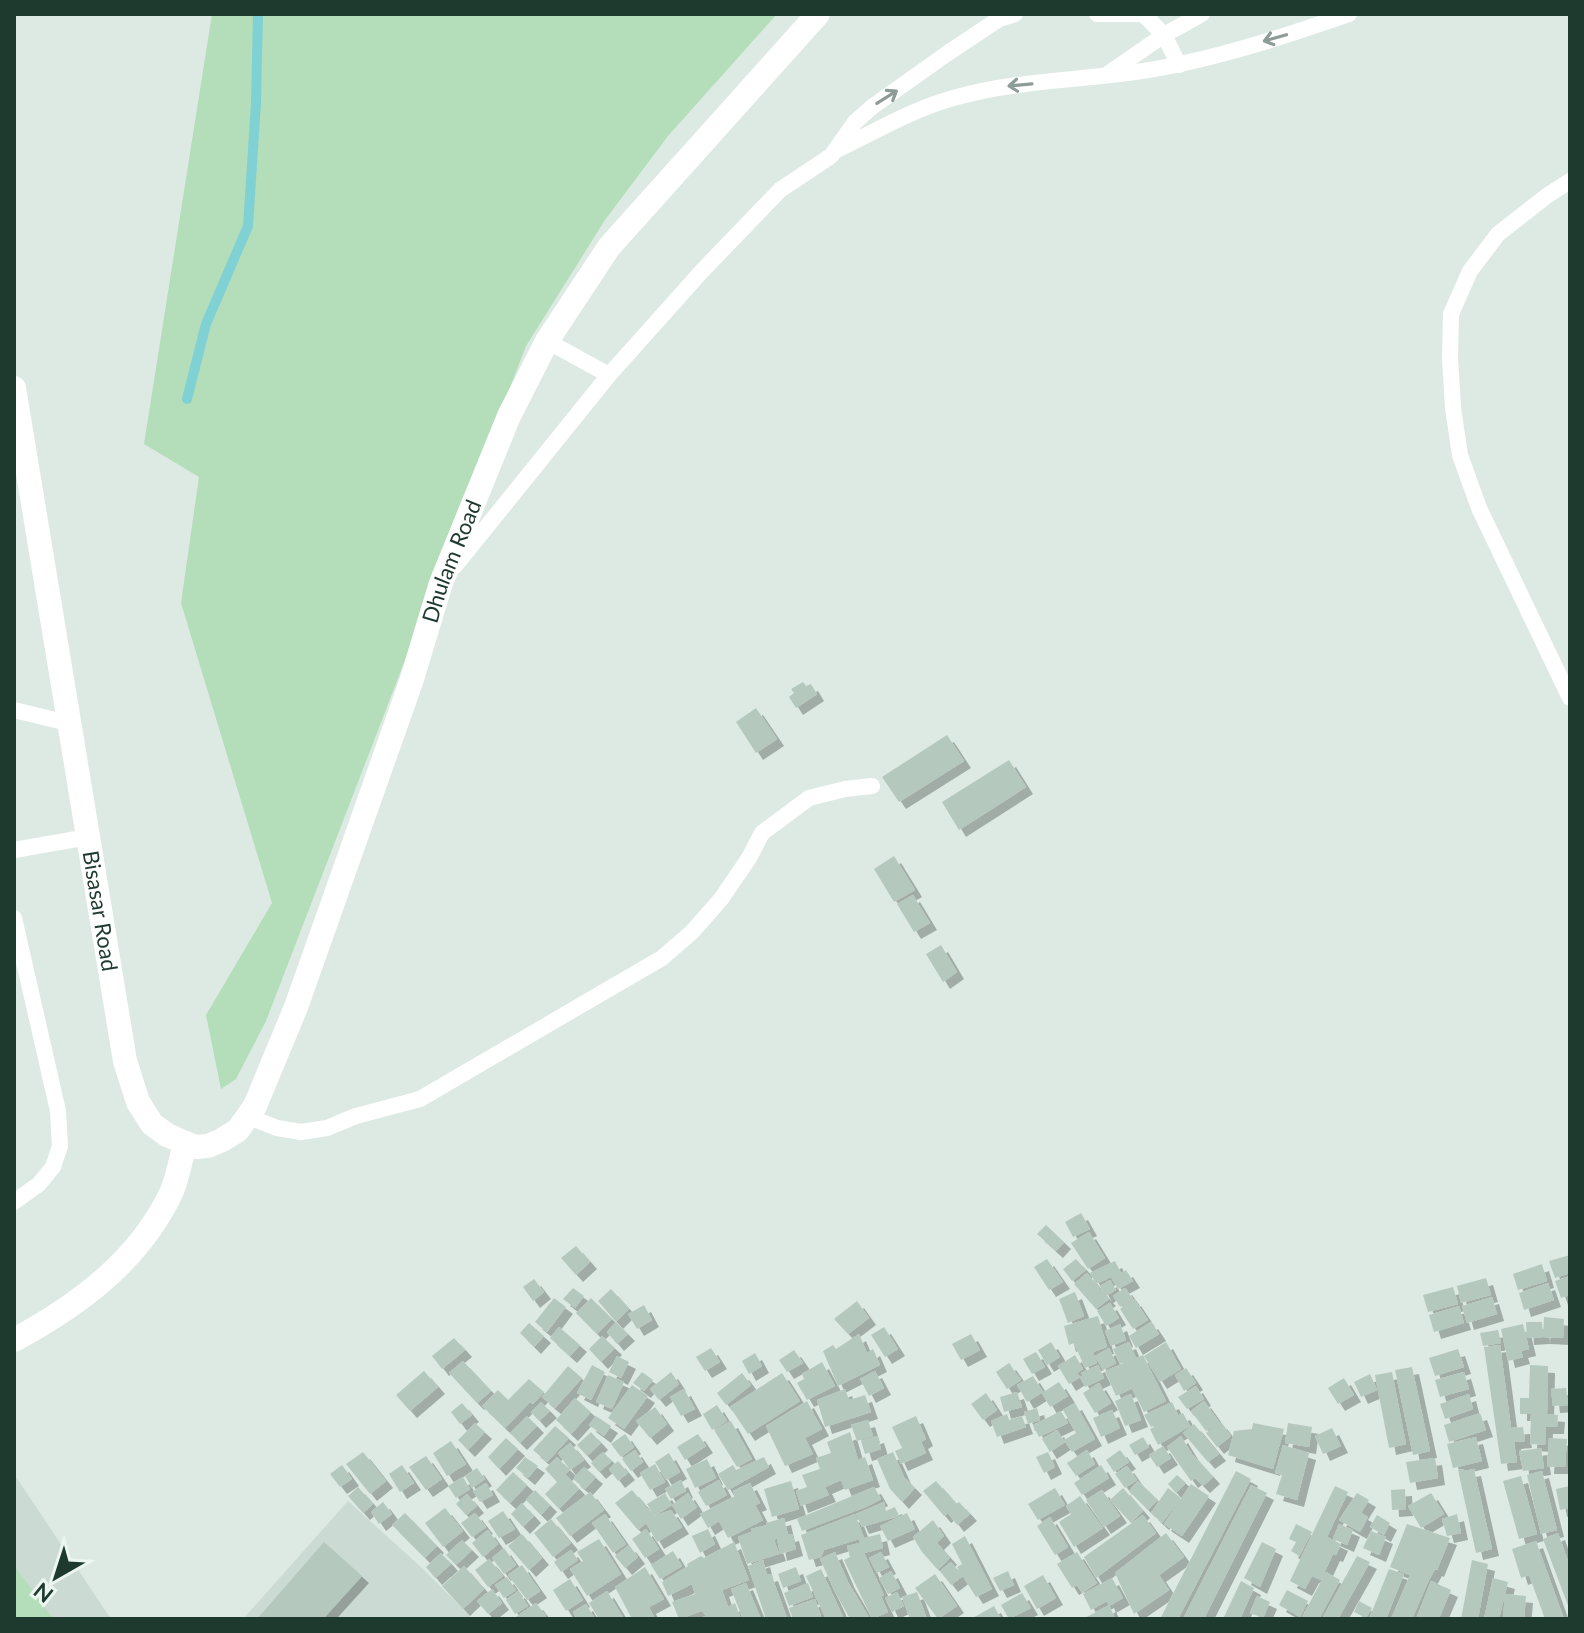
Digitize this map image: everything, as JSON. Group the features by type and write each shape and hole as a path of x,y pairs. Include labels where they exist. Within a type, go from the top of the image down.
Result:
{"street":[{"name":"Dhulam Road","path":"185,1143 196,1147 222,1140 238,1130 271,1070 411,682 441,583 509,416 547,341 609,247 818,15"},
{"name":"Bisasar Road","path":"14,388 18,445 125,1061 138,1102 152,1124 185,1143"},
{"path":"14,1340 96,1288 123,1263 144,1238 173,1189 185,1143"}],"lane":[{"path":"833,152 855,122 872,107 1007,17 1031,14"},
{"path":"1097,14 1146,15 1164,35 1179,65"},
{"path":"1105,75 1164,35 1202,14"},
{"path":"441,583 609,375 702,271 780,190 833,152 916,111 956,97 1000,87 1179,65 1349,14"},
{"path":"1570,181 1498,234 1470,271 1451,314 1450,359 1460,455 1474,495 1570,698"},
{"path":"547,341 609,375"},
{"path":"14,710 68,723"},
{"path":"247,1116 277,1128 301,1132 327,1128 356,1116 420,1099 662,958 692,932 721,899 762,833 809,798 872,786"},
{"path":"14,850 88,837"},
{"path":"14,918 58,1111 60,1146 53,1167 39,1184 14,1202"}],"shaded area":[{"path":"14,1474 111,1619 14,1619"},
{"path":"348,1501 422,1568 473,1619 243,1619"}],"green space":[{"path":"212,14 777,14 668,136 605,220 526,346 266,1021 236,1079 221,1089 206,1015 272,903 181,603 199,477 144,444"},
{"path":"14,1565 53,1619 14,1619"}],"building":[{"path":"803,682 806,686 811,684 817,694 796,708 789,697 794,693 791,689"},
{"path":"756,708 777,739 756,753 736,722"},
{"path":"947,735 964,761 899,802 882,777"},
{"path":"1009,760 1026,787 959,830 942,802"},
{"path":"894,856 915,890 894,902 874,869"},
{"path":"913,895 930,923 914,932 897,904"},
{"path":"941,945 957,972 943,982 926,954"},
{"path":"1081,1213 1090,1229 1073,1237 1065,1222"},
{"path":"1046,1225 1064,1242 1056,1251 1037,1234"},
{"path":"1089,1232 1105,1258 1088,1269 1071,1243"},
{"path":"576,1246 590,1262 576,1275 561,1258"},
{"path":"1570,1255 1570,1273 1555,1278 1549,1261"},
{"path":"1047,1259 1063,1282 1049,1290 1034,1267"},
{"path":"1076,1259 1086,1270 1072,1281 1063,1269"},
{"path":"1115,1261 1121,1273 1126,1270 1133,1281 1118,1289 1111,1277 1096,1284 1090,1273"},
{"path":"1542,1264 1547,1281 1518,1290 1513,1274"},
{"path":"1087,1273 1105,1295 1100,1286 1110,1280 1116,1290 1106,1296 1109,1299 1096,1309 1074,1284"},
{"path":"1570,1276 1570,1295 1561,1298 1555,1281"},
{"path":"1486,1278 1491,1295 1461,1303 1457,1286"},
{"path":"534,1279 544,1292 533,1301 523,1287"},
{"path":"1548,1283 1554,1300 1524,1310 1519,1293"},
{"path":"1453,1287 1458,1304 1428,1312 1423,1295"},
{"path":"573,1288 584,1296 575,1308 563,1299"},
{"path":"1125,1288 1133,1299 1120,1307 1113,1296"},
{"path":"611,1289 629,1309 616,1322 598,1301"},
{"path":"1075,1292 1084,1316 1068,1323 1059,1299"},
{"path":"1492,1297 1497,1314 1467,1323 1462,1306"},
{"path":"554,1298 566,1307 547,1332 535,1322"},
{"path":"591,1298 612,1319 597,1334 576,1313"},
{"path":"1134,1299 1148,1320 1133,1329 1120,1309"},
{"path":"857,1301 869,1318 848,1334 834,1319"},
{"path":"1110,1303 1119,1318 1106,1326 1097,1311"},
{"path":"644,1305 652,1320 637,1329 628,1314"},
{"path":"1459,1306 1464,1323 1434,1332 1429,1315"},
{"path":"1098,1316 1107,1347 1093,1352 1097,1363 1085,1368 1074,1343 1069,1345 1064,1326"},
{"path":"1544,1317 1564,1319 1563,1338 1543,1337"},
{"path":"616,1322 628,1334 617,1344 607,1332"},
{"path":"1151,1322 1159,1334 1136,1348 1129,1336"},
{"path":"1526,1322 1542,1322 1543,1337 1527,1338"},
{"path":"529,1323 544,1336 534,1347 520,1333"},
{"path":"1120,1324 1126,1340 1111,1346 1105,1331"},
{"path":"1523,1324 1529,1349 1521,1351 1523,1357 1508,1361 1501,1329"},
{"path":"559,1327 580,1345 570,1356 550,1338"},
{"path":"884,1327 898,1349 885,1357 871,1335"},
{"path":"1498,1330 1501,1343 1483,1346 1480,1333"},
{"path":"859,1334 867,1353 873,1349 880,1365 838,1386 823,1351 833,1345 836,1349"},
{"path":"971,1334 980,1350 961,1360 952,1344"},
{"path":"602,1336 615,1348 601,1362 589,1349"},
{"path":"454,1338 465,1350 442,1369 432,1356"},
{"path":"1051,1342 1060,1357 1047,1365 1038,1350"},
{"path":"1129,1342 1136,1358 1120,1364 1113,1349"},
{"path":"1166,1342 1181,1369 1160,1382 1144,1356"},
{"path":"1500,1345 1511,1428 1523,1427 1525,1441 1514,1442 1517,1462 1501,1464 1484,1347"},
{"path":"711,1348 720,1362 705,1371 696,1357"},
{"path":"1109,1348 1116,1363 1103,1370 1095,1356"},
{"path":"1458,1349 1464,1367 1435,1376 1429,1358"},
{"path":"794,1350 803,1363 787,1372 779,1360"},
{"path":"1036,1352 1045,1367 1032,1374 1023,1359"},
{"path":"755,1353 762,1366 749,1374 742,1361"},
{"path":"1075,1355 1083,1369 1077,1373 1080,1377 1069,1384 1058,1366"},
{"path":"1143,1355 1166,1401 1144,1412 1128,1381 1131,1389 1116,1396 1105,1371"},
{"path":"617,1356 629,1362 621,1378 609,1372"},
{"path":"463,1361 491,1391 477,1403 449,1373"},
{"path":"822,1362 835,1386 807,1400 797,1383 804,1379 802,1374"},
{"path":"1009,1363 1021,1380 1007,1389 996,1372"},
{"path":"592,1365 605,1372 591,1400 577,1393"},
{"path":"1098,1365 1104,1378 1085,1387 1081,1373"},
{"path":"1530,1365 1548,1366 1547,1414 1558,1415 1557,1427 1546,1427 1545,1445 1530,1444 1531,1414 1520,1414 1520,1398 1529,1398"},
{"path":"568,1366 582,1378 555,1408 542,1397"},
{"path":"1412,1367 1430,1451 1413,1455 1395,1370"},
{"path":"1186,1368 1196,1383 1184,1391 1175,1375"},
{"path":"424,1371 438,1387 410,1411 396,1395"},
{"path":"875,1371 884,1388 869,1396 860,1379"},
{"path":"642,1372 653,1380 644,1391 633,1383"},
{"path":"671,1372 679,1384 659,1400 650,1389"},
{"path":"1392,1372 1406,1444 1389,1448 1375,1375"},
{"path":"1464,1372 1469,1389 1440,1397 1435,1380"},
{"path":"742,1373 751,1385 726,1405 717,1393"},
{"path":"782,1373 800,1401 748,1434 730,1407"},
{"path":"1370,1374 1377,1390 1361,1397 1354,1382"},
{"path":"608,1375 624,1382 612,1409 596,1402"},
{"path":"1033,1376 1043,1392 1027,1402 1017,1385"},
{"path":"1344,1378 1354,1395 1338,1404 1328,1388"},
{"path":"529,1379 544,1392 505,1428 482,1406 498,1390 508,1400"},
{"path":"1059,1382 1068,1396 1050,1407 1042,1393"},
{"path":"1099,1383 1111,1403 1095,1413 1083,1393"},
{"path":"632,1385 648,1396 624,1429 608,1418"},
{"path":"1196,1386 1204,1399 1187,1409 1178,1397"},
{"path":"1566,1388 1568,1405 1553,1406 1551,1389"},
{"path":"684,1389 695,1409 681,1416 670,1397"},
{"path":"845,1389 849,1400 865,1395 871,1412 825,1427 817,1400"},
{"path":"1017,1392 1022,1407 1004,1412 1000,1397"},
{"path":"986,1393 997,1410 983,1420 971,1404"},
{"path":"1131,1394 1141,1420 1125,1426 1115,1401"},
{"path":"1469,1394 1473,1409 1445,1419 1440,1404"},
{"path":"575,1398 591,1412 571,1434 556,1420"},
{"path":"807,1401 822,1429 805,1438 813,1454 785,1466 766,1426"},
{"path":"1204,1401 1219,1422 1206,1431 1191,1411"},
{"path":"541,1402 550,1411 539,1421 531,1412"},
{"path":"1172,1402 1178,1415 1151,1427 1144,1415"},
{"path":"462,1403 472,1415 460,1424 451,1412"},
{"path":"1075,1403 1095,1439 1072,1452 1064,1440 1076,1433 1063,1410"},
{"path":"717,1405 727,1421 712,1430 703,1414"},
{"path":"655,1407 667,1424 650,1438 636,1421"},
{"path":"1037,1408 1040,1420 1028,1424 1024,1412"},
{"path":"1112,1410 1120,1428 1101,1437 1093,1418"},
{"path":"1061,1411 1068,1423 1039,1437 1033,1425"},
{"path":"1183,1413 1190,1426 1158,1445 1150,1429"},
{"path":"1480,1413 1486,1430 1449,1442 1444,1425"},
{"path":"1007,1414 1009,1420 1022,1416 1026,1427 997,1437 991,1421"},
{"path":"527,1416 537,1426 520,1443 510,1433"},
{"path":"596,1416 611,1426 604,1436 589,1425"},
{"path":"916,1416 926,1439 921,1442 926,1453 901,1464 895,1451 902,1448 892,1427"},
{"path":"868,1420 873,1436 857,1441 851,1425"},
{"path":"731,1421 752,1459 737,1467 714,1430"},
{"path":"1220,1422 1231,1436 1217,1447 1206,1433"},
{"path":"475,1423 485,1432 468,1450 458,1440"},
{"path":"1253,1423 1284,1429 1273,1469 1228,1455 1234,1431 1252,1429"},
{"path":"1288,1423 1312,1427 1309,1447 1285,1443"},
{"path":"1194,1424 1219,1454 1208,1462 1183,1433"},
{"path":"555,1426 569,1438 547,1462 533,1450"},
{"path":"1332,1428 1341,1446 1323,1454 1315,1436"},
{"path":"1057,1430 1065,1442 1050,1452 1042,1439"},
{"path":"591,1432 601,1443 587,1456 577,1445"},
{"path":"850,1432 858,1460 865,1457 873,1480 845,1490 841,1480 825,1487 829,1495 801,1506 796,1491 807,1487 802,1475 820,1469 816,1458 831,1453 827,1442"},
{"path":"625,1434 634,1447 621,1457 611,1444"},
{"path":"698,1434 706,1446 685,1460 677,1447"},
{"path":"877,1436 881,1449 865,1454 861,1441"},
{"path":"1181,1436 1192,1454 1213,1477 1203,1486 1195,1478 1191,1481 1167,1447"},
{"path":"1143,1437 1149,1447 1135,1455 1129,1445"},
{"path":"1476,1437 1482,1461 1453,1468 1447,1444"},
{"path":"506,1438 518,1449 499,1469 488,1457"},
{"path":"1549,1438 1567,1439 1565,1467 1547,1467"},
{"path":"451,1441 466,1464 447,1476 433,1453"},
{"path":"570,1443 584,1460 570,1470 558,1453"},
{"path":"1283,1445 1309,1453 1297,1500 1276,1494 1282,1475 1275,1473"},
{"path":"1163,1446 1171,1458 1157,1467 1149,1455"},
{"path":"1541,1448 1544,1468 1523,1471 1519,1451"},
{"path":"635,1450 643,1462 631,1471 622,1459"},
{"path":"1087,1450 1095,1464 1076,1476 1067,1463"},
{"path":"1120,1450 1129,1462 1114,1472 1106,1460"},
{"path":"363,1452 386,1481 370,1494 346,1464"},
{"path":"603,1452 612,1461 599,1472 591,1463"},
{"path":"893,1452 904,1477 915,1488 902,1502 890,1489 877,1459"},
{"path":"1048,1452 1055,1467 1044,1473 1036,1457"},
{"path":"669,1453 680,1472 666,1480 655,1462"},
{"path":"426,1456 442,1479 426,1490 409,1467"},
{"path":"525,1457 538,1466 528,1478 516,1468"},
{"path":"557,1457 570,1470 565,1474 579,1489 559,1509 545,1494 557,1482 545,1469"},
{"path":"764,1457 769,1467 728,1490 718,1474 733,1465 736,1470"},
{"path":"1435,1458 1438,1478 1410,1483 1406,1462"},
{"path":"707,1459 716,1478 695,1488 686,1469"},
{"path":"618,1461 628,1473 618,1481 609,1469"},
{"path":"655,1464 665,1482 650,1490 640,1473"},
{"path":"342,1465 352,1479 340,1487 330,1474"},
{"path":"402,1465 414,1483 400,1492 389,1474"},
{"path":"1101,1465 1109,1478 1082,1495 1074,1483"},
{"path":"1127,1466 1137,1480 1125,1488 1115,1474"},
{"path":"584,1467 596,1477 585,1489 573,1479"},
{"path":"477,1468 485,1479 472,1488 465,1476"},
{"path":"1474,1469 1492,1549 1476,1553 1458,1470"},
{"path":"1236,1471 1251,1479 1178,1619 1160,1619"},
{"path":"1542,1471 1557,1530 1541,1534 1527,1475"},
{"path":"513,1472 527,1485 510,1503 496,1490"},
{"path":"1177,1475 1186,1483 1176,1493 1168,1484"},
{"path":"1521,1476 1537,1534 1519,1539 1503,1481"},
{"path":"463,1477 470,1489 456,1498 448,1486"},
{"path":"681,1480 686,1491 671,1499 665,1489"},
{"path":"719,1480 727,1495 706,1506 698,1492"},
{"path":"791,1481 799,1509 772,1517 764,1489"},
{"path":"936,1481 956,1504 959,1502 970,1514 957,1525 948,1513 944,1516 923,1491"},
{"path":"1138,1481 1158,1500 1148,1510 1129,1491"},
{"path":"486,1483 493,1495 480,1502 473,1491"},
{"path":"750,1483 760,1503 755,1505 763,1520 728,1538 719,1521 708,1528 700,1514 735,1496 733,1491"},
{"path":"1191,1484 1209,1496 1182,1536 1164,1524"},
{"path":"1251,1485 1267,1493 1204,1619 1183,1619"},
{"path":"1335,1486 1348,1492 1327,1537 1341,1544 1321,1580 1312,1576 1305,1589 1290,1581"},
{"path":"1570,1486 1570,1508 1560,1510 1556,1489"},
{"path":"358,1487 373,1504 363,1513 348,1496"},
{"path":"874,1487 881,1499 802,1531 797,1519"},
{"path":"1055,1488 1065,1505 1038,1520 1028,1504"},
{"path":"1123,1488 1143,1511 1131,1523 1110,1500"},
{"path":"1168,1488 1181,1498 1162,1523 1151,1513"},
{"path":"1405,1489 1406,1509 1392,1510 1391,1490"},
{"path":"535,1490 550,1505 541,1515 526,1500"},
{"path":"632,1490 654,1516 671,1510 682,1527 657,1542 646,1523 638,1530 615,1503"},
{"path":"1102,1490 1120,1516 1104,1527 1086,1500"},
{"path":"590,1492 604,1510 570,1536 556,1518"},
{"path":"665,1493 672,1505 654,1516 647,1504"},
{"path":"688,1493 697,1507 681,1519 672,1505"},
{"path":"1357,1493 1369,1500 1361,1513 1368,1517 1360,1532 1339,1520"},
{"path":"1431,1493 1444,1514 1421,1528 1408,1506"},
{"path":"467,1494 477,1506 466,1515 456,1504"},
{"path":"1080,1496 1103,1528 1074,1547 1059,1522 1071,1514 1066,1506"},
{"path":"383,1502 392,1514 379,1524 371,1512"},
{"path":"884,1502 886,1511 895,1507 899,1516 862,1527 856,1514"},
{"path":"522,1503 534,1516 523,1527 511,1514"},
{"path":"445,1508 463,1531 443,1547 425,1523"},
{"path":"503,1511 515,1529 499,1538 488,1521"},
{"path":"405,1513 437,1546 425,1558 392,1525"},
{"path":"475,1513 486,1527 472,1537 461,1523"},
{"path":"907,1513 915,1529 888,1541 880,1526"},
{"path":"605,1514 626,1544 613,1553 592,1523"},
{"path":"855,1514 864,1538 880,1534 883,1548 864,1553 884,1595 881,1596 888,1612 872,1619 844,1560 850,1557 847,1546 860,1543 859,1539 824,1550 821,1557 809,1560 801,1535"},
{"path":"1457,1514 1461,1533 1447,1536 1442,1519"},
{"path":"1143,1515 1156,1533 1096,1578 1084,1557"},
{"path":"1377,1515 1390,1523 1384,1535 1370,1527"},
{"path":"1050,1517 1068,1547 1055,1555 1037,1526"},
{"path":"784,1518 788,1535 792,1534 796,1549 780,1554 777,1538 774,1540 779,1554 747,1564 738,1537 751,1532 751,1529"},
{"path":"551,1519 571,1543 553,1557 534,1533"},
{"path":"933,1520 944,1536 937,1543 950,1558 938,1570 913,1537"},
{"path":"1296,1524 1312,1532 1299,1556 1291,1551 1296,1542 1289,1539"},
{"path":"1339,1524 1353,1530 1347,1545 1333,1539"},
{"path":"1407,1524 1450,1538 1412,1619 1391,1619 1410,1575 1390,1567"},
{"path":"646,1529 659,1549 645,1558 632,1539"},
{"path":"708,1529 715,1544 700,1553 692,1536"},
{"path":"488,1530 498,1544 483,1557 472,1543"},
{"path":"1371,1531 1386,1537 1379,1555 1363,1548"},
{"path":"1166,1533 1184,1557 1159,1575 1169,1590 1134,1614 1115,1573"},
{"path":"1558,1533 1570,1567 1570,1611 1543,1539"},
{"path":"522,1534 542,1558 529,1570 508,1546"},
{"path":"965,1536 992,1589 976,1597 957,1567 962,1564 952,1544"},
{"path":"599,1539 621,1574 587,1596 570,1569 583,1561 577,1552"},
{"path":"462,1540 472,1550 456,1565 446,1555"},
{"path":"1536,1541 1564,1619 1545,1619 1529,1575 1521,1578 1512,1549"},
{"path":"324,1542 362,1576 323,1619 257,1619"},
{"path":"734,1542 749,1580 722,1590 728,1607 735,1603 741,1619 698,1619 706,1616 702,1611 679,1619 672,1602 695,1594 692,1584 668,1596 662,1582 701,1556 704,1558"},
{"path":"1262,1542 1276,1549 1260,1587 1244,1578"},
{"path":"629,1545 638,1557 625,1568 615,1556"},
{"path":"504,1548 516,1565 504,1574 492,1558"},
{"path":"571,1550 578,1560 561,1572 554,1562"},
{"path":"673,1551 682,1566 660,1579 651,1565"},
{"path":"835,1552 870,1619 850,1619 835,1592 820,1559"},
{"path":"881,1552 889,1567 877,1573 869,1558"},
{"path":"1077,1552 1097,1583 1082,1593 1077,1585 1072,1588 1057,1564"},
{"path":"441,1553 451,1564 435,1578 426,1567"},
{"path":"1357,1556 1370,1562 1338,1619 1322,1619"},
{"path":"489,1559 503,1576 488,1587 475,1570"},
{"path":"763,1560 787,1618 766,1619 748,1566"},
{"path":"1472,1560 1488,1564 1478,1619 1461,1619"},
{"path":"951,1562 963,1576 951,1585 940,1571"},
{"path":"522,1565 540,1591 527,1600 508,1575"},
{"path":"464,1566 484,1589 463,1609 442,1586"},
{"path":"645,1567 664,1599 649,1607 655,1619 632,1619 615,1587"},
{"path":"796,1567 801,1581 783,1588 778,1574"},
{"path":"821,1569 844,1619 826,1619 806,1576"},
{"path":"1389,1569 1404,1574 1386,1619 1369,1619"},
{"path":"891,1571 900,1588 888,1594 879,1578"},
{"path":"1008,1571 1014,1585 1000,1591 993,1578"},
{"path":"1326,1572 1340,1580 1319,1619 1301,1619"},
{"path":"935,1574 957,1606 938,1619 915,1588"},
{"path":"1043,1575 1056,1598 1037,1609 1024,1586"},
{"path":"507,1577 516,1590 504,1598 495,1585"},
{"path":"1112,1578 1123,1598 1109,1606 1107,1601 1091,1610 1083,1594"},
{"path":"1493,1578 1508,1582 1499,1619 1484,1619"},
{"path":"570,1579 583,1600 566,1611 553,1590"},
{"path":"1241,1581 1254,1588 1240,1619 1223,1619"},
{"path":"1431,1581 1451,1590 1439,1618 1416,1619"},
{"path":"746,1583 761,1619 743,1619 731,1589"},
{"path":"808,1583 813,1597 789,1606 784,1593"},
{"path":"492,1589 502,1603 488,1614 477,1601"},
{"path":"1287,1590 1308,1601 1300,1617 1279,1605"},
{"path":"518,1591 528,1606 515,1614 506,1600"},
{"path":"607,1591 624,1619 599,1619 589,1603"},
{"path":"897,1592 904,1606 892,1612 885,1598"},
{"path":"917,1592 927,1619 910,1619 902,1597"},
{"path":"1022,1593 1031,1608 1009,1619 1001,1605"},
{"path":"1505,1594 1526,1596 1524,1619 1503,1619"},
{"path":"1257,1596 1270,1602 1263,1618 1250,1613"},
{"path":"815,1599 821,1616 793,1619 789,1608"},
{"path":"1359,1601 1372,1608 1366,1618 1354,1612"},
{"path":"536,1603 546,1616 542,1619 513,1619"},
{"path":"586,1604 595,1619 577,1619 573,1612"},
{"path":"1109,1605 1115,1618 1083,1619"},
{"path":"994,1606 1001,1619 971,1619"}],"waterway":[{"path":"187,399 206,324 248,226 258,14"}]}
